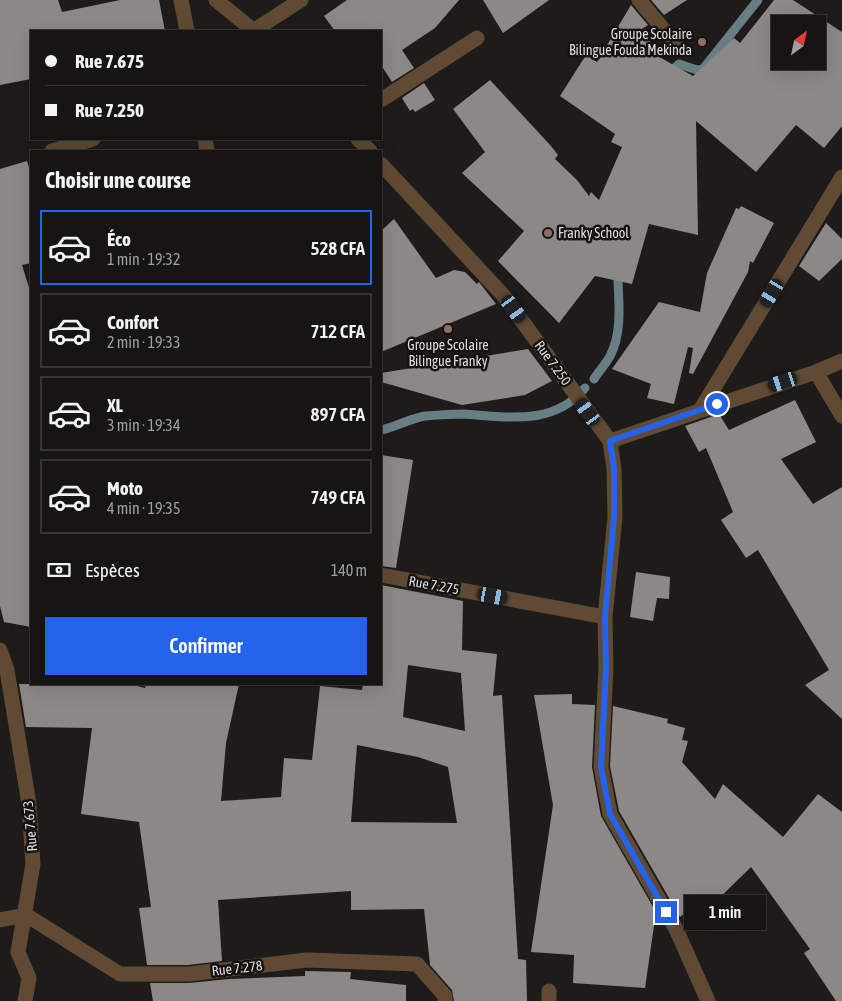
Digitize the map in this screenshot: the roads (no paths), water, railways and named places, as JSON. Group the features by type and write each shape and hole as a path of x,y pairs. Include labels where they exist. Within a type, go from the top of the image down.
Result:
{"street":[{"path":"181,0 188,30"},
{"path":"216,0 252,30"},
{"path":"255,30 301,0"},
{"path":"639,0 679,48"},
{"path":"382,99 477,38"},
{"path":"55,150 90,140"},
{"path":"359,140 369,150"},
{"name":"Rue 7.250","path":"382,165 503,295 610,441 614,469 614,517 605,617 606,677 601,767 610,814 676,929 708,1001"},
{"path":"701,409 842,177"},
{"path":"610,441 816,372 842,361"},
{"path":"816,372 842,416"},
{"name":"Rue 7.275","path":"382,576 605,617"},
{"name":"Rue 7.673","path":"0,650 7,670 29,804 33,864 26,915 18,952 28,978 25,1001"},
{"path":"0,920 26,915"},
{"name":"Rue 7.278","path":"26,915 120,974 189,974 307,960 417,964 445,996 445,1001"}],"waterway":[{"path":"669,73 679,64 697,70 703,69 758,0"},
{"path":"594,379 607,362 614,347 619,319 618,281"},
{"path":"382,430 425,416 464,414 513,417 545,414 559,409 573,400 585,388"}],"place":[{"name":"Groupe Scolaire Bilingue Fouda Mekinda","path":"702,42"},
{"name":"Franky School","path":"548,233"},
{"name":"Groupe Scolaire Bilingue Franky","path":"448,329"}]}
